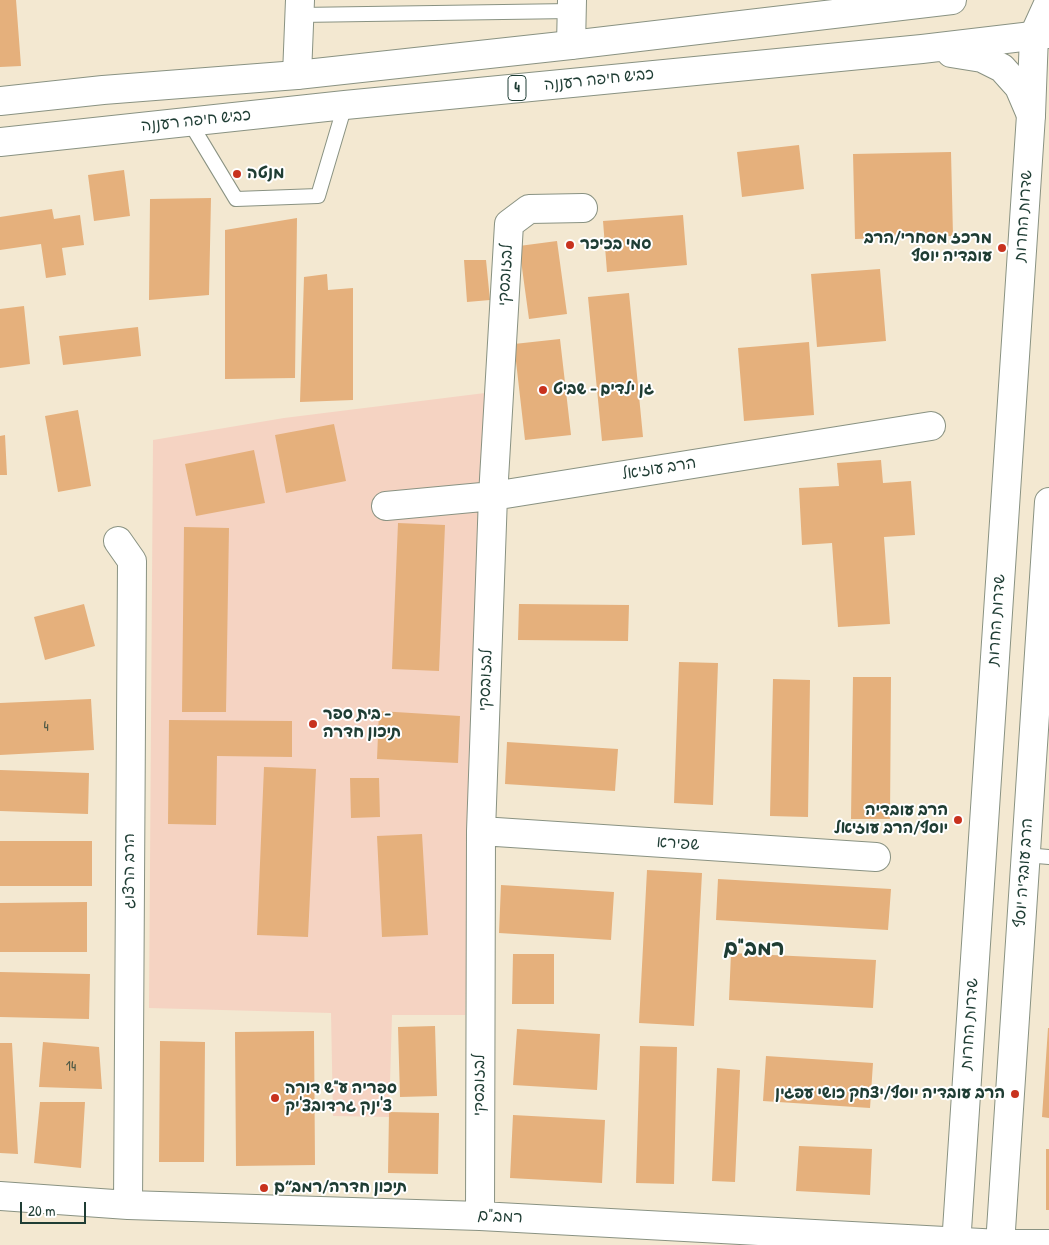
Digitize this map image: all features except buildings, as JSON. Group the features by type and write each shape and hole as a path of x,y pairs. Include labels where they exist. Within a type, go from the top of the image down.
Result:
{"main road":[{"name":"4","path":"0,101 103,90 297,75 952,0"},
{"name":"שדרות החרות","path":"956,1243 1031,115 1041,35 1049,2"},
{"path":"571,45 572,5"},
{"path":"297,75 299,8"},
{"name":"כביש חיפה רעננה","path":"0,142 345,105 922,49 1041,35"},
{"path":"922,49 982,58 1002,68 1019,87 1031,115"},
{"name":"לבזובסקי","path":"480,1216 480,831 493,496 508,224 529,208 583,208"},
{"name":"הרב עוזיאל","path":"386,506 493,496 931,426"},
{"name":"הרב עובדיה יוסף","path":"1000,1244 1037,856 1049,502"},
{"name":"הרב הרצוג","path":"118,541 132,560 128,1205"},
{"name":"שפירא","path":"480,831 876,857"},
{"name":"רמב\"ם","path":"0,1196 128,1205 480,1216 956,1243 1049,1244"}],"lane":[{"path":"299,8 572,5"},
{"path":"188,121 236,199 318,196 345,105"}],"shaded area":[{"name":"בית ספר - תיכון חדרה","path":"485,393 465,1015 392,1015 389,1117 333,1116 331,1013 149,1008 153,440 284,418"}],"place":[{"name":"מנטה","path":"237,174"},
{"name":"סמי בכיכר","path":"570,245"},
{"name":"מרכז מסחרי/הרב עובדיה יוסף","path":"1002,248"},
{"name":"גן ילדים - שביט","path":"543,390"},
{"name":"בית ספר - תיכון חדרה","path":"313,724"},
{"name":"הרב עובדיה יוסף/הרב עוזיאל","path":"958,820"},
{"name":"הרב עובדיה יוסף/יצחק כושי עפגין","path":"1015,1094"},
{"name":"ספריה ע\"ש דורה צ'ינק גרדובצ'יק","path":"275,1098"},
{"name":"תיכון חדרה/רמב״ם","path":"264,1188"}],"district":[{"name":"רמב\"ם","path":"754,949"}]}
